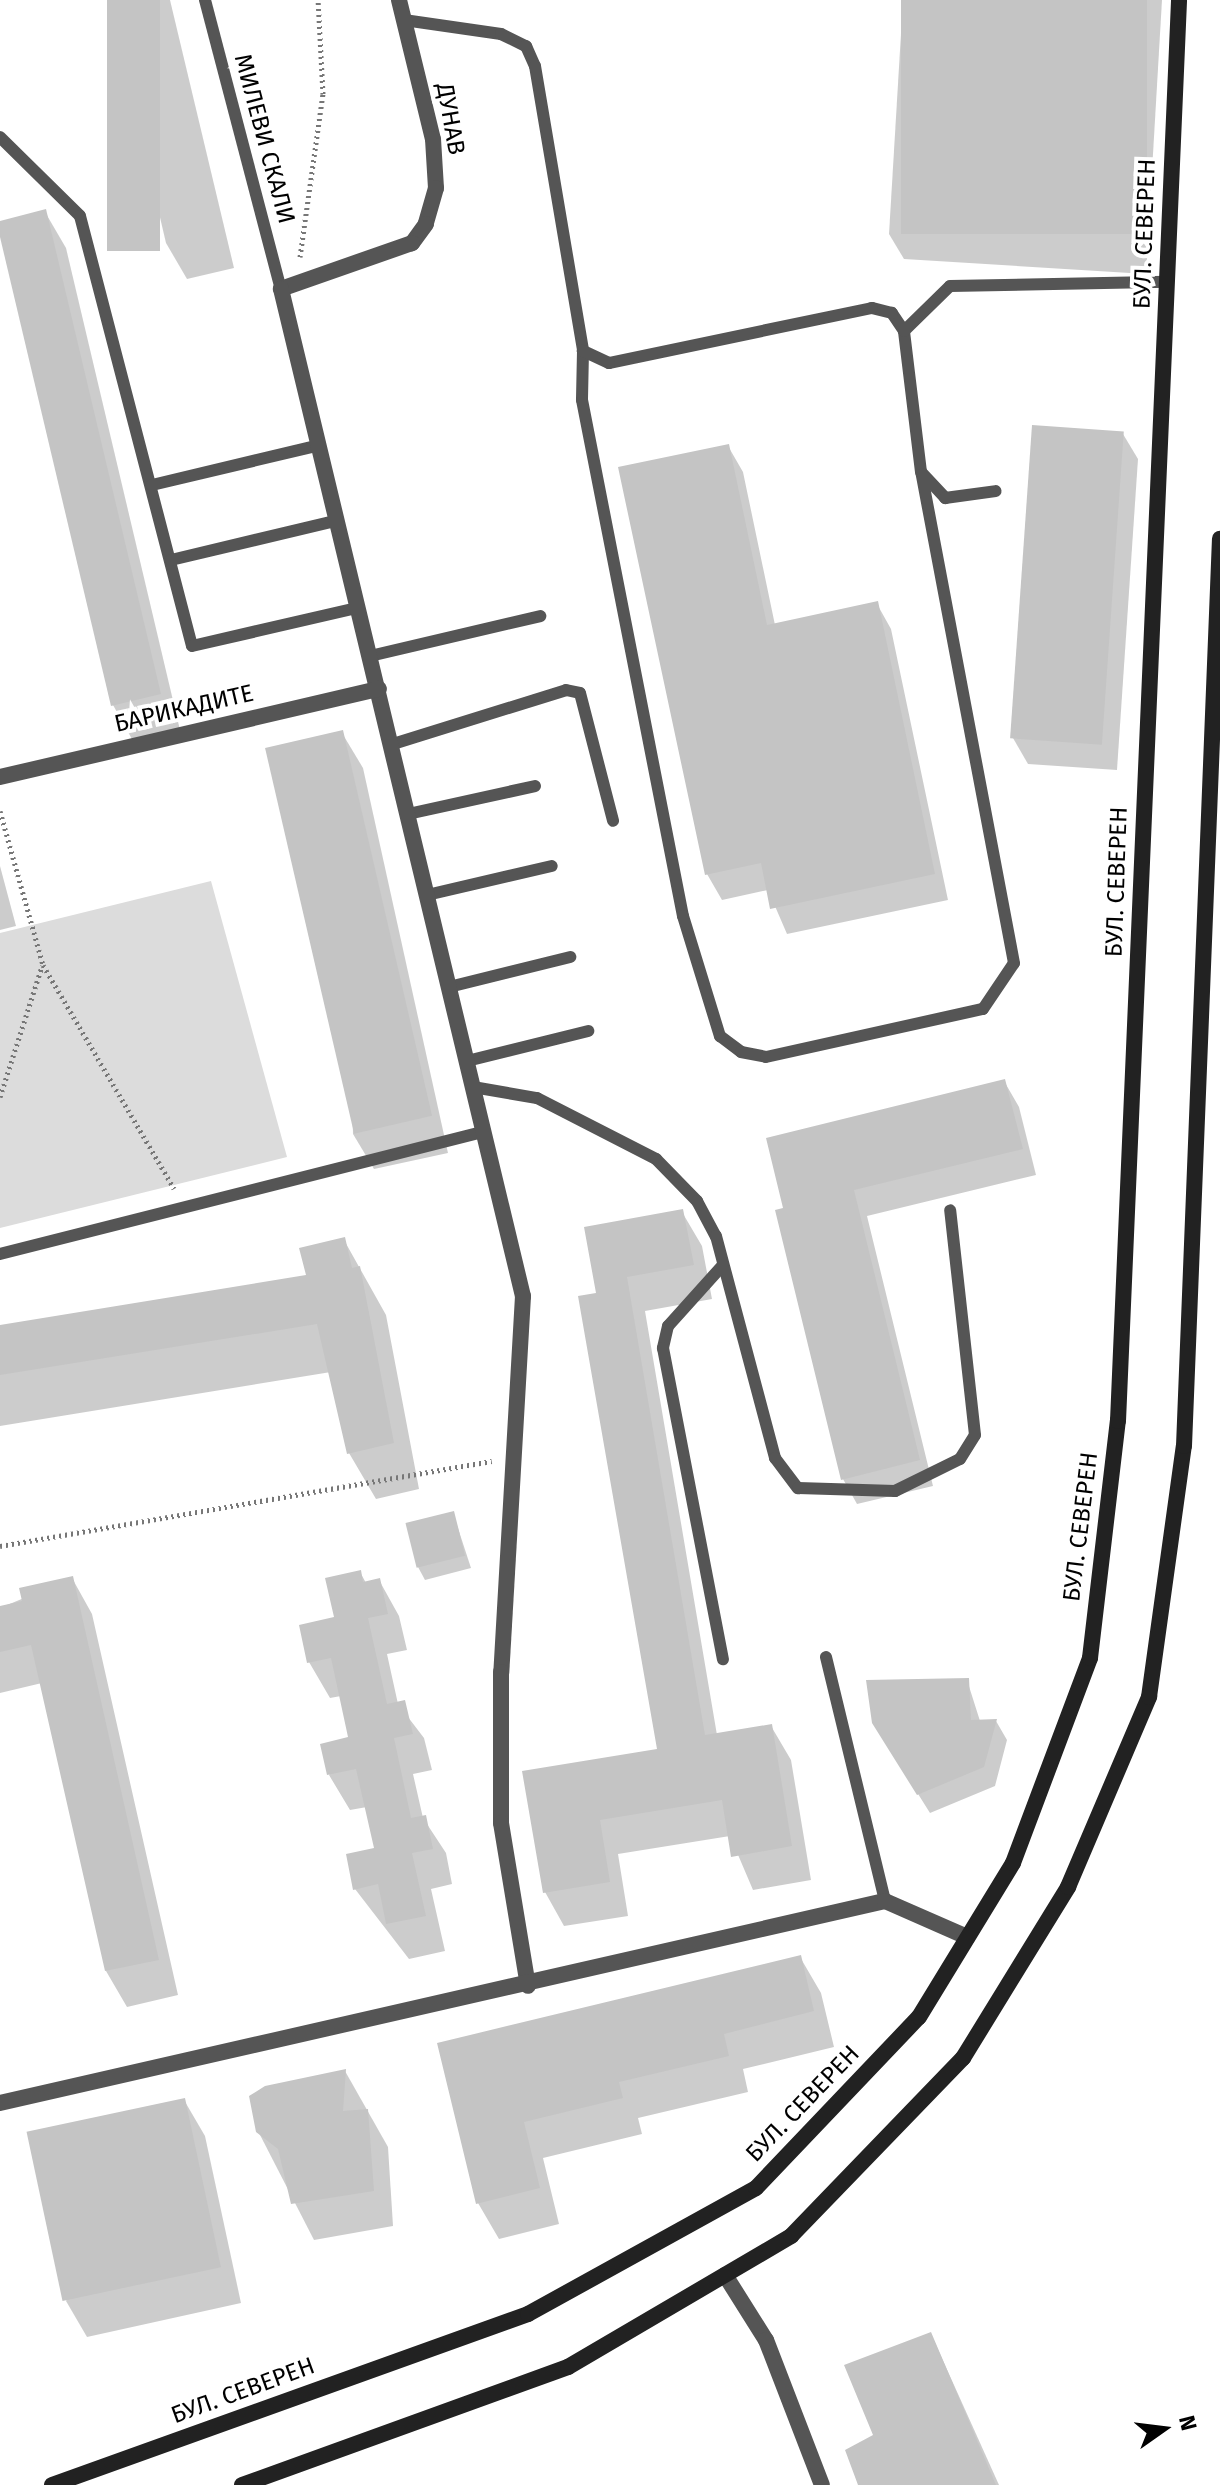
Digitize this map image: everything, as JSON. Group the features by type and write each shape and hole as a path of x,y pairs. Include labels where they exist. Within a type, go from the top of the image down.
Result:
{"main road":[{"name":"БУЛ. СЕВЕРЕН","path":"52,2485 528,2314 756,2188 919,2017 1013,1863 1090,1658 1118,1421 1179,0"},
{"path":"242,2485 568,2367 791,2236 963,2058 1068,1887 1149,1697 1184,1446 1220,539"}],"street":[{"name":"ДУНАВ","path":"281,289 412,243 436,188 433,139 399,0"},
{"path":"281,289 316,446 393,744 523,1296 501,1672 501,1823 528,1986"},
{"name":"БАРИКАДИТЕ","path":"0,777 379,689"},
{"path":"0,2103 528,1986 885,1901 967,1937"},
{"path":"725,2275 766,2340 822,2485"}],"lane":[{"name":"МИЛЕВИ СКАЛИ","path":"205,0 281,289"},
{"path":"404,20 501,34 526,46 535,66 583,351 582,400 683,916 720,1036 741,1052 766,1057 983,1009 1014,963 921,472 904,331 892,313 872,308 609,363 583,351"},
{"path":"0,137 80,216 192,646 357,608"},
{"path":"904,331 950,286 1167,282"},
{"path":"152,485 316,446"},
{"path":"921,472 945,498 996,491"},
{"path":"171,560 335,521"},
{"path":"370,656 540,616"},
{"path":"393,744 566,690 580,693 613,821"},
{"path":"408,814 535,786"},
{"path":"427,895 552,866"},
{"path":"449,987 570,957"},
{"path":"467,1061 588,1031"},
{"path":"473,1087 537,1098 656,1159 697,1201 723,1265 775,1458 798,1488 895,1491 960,1459 975,1435 950,1210"},
{"path":"0,1254 483,1132"},
{"path":"723,1265 668,1326 663,1348 723,1659"},
{"path":"826,1657 885,1901"}],"path":[{"path":"281,289 299,266 323,94 318,0"},
{"path":"0,811 43,965 185,1207"},
{"path":"0,1097 43,965"},
{"path":"0,1546 513,1457"}],"shaded area":[{"path":"211,881 287,1157 0,1228 0,933"}],"building":[{"path":"107,0 160,0 160,251 107,251"},
{"path":"901,0 1147,0 1147,234 901,234"},
{"path":"46,209 161,694 111,706 0,237 0,221"},
{"path":"1032,425 1124,431 1102,745 1010,738"},
{"path":"729,444 767,625 878,601 935,874 770,909 761,863 705,875 618,467"},
{"path":"343,730 432,1116 354,1134 265,748"},
{"path":"1005,1079 1023,1149 854,1190 920,1460 841,1480 775,1210 783,1208 766,1138"},
{"path":"683,1209 694,1265 627,1277 705,1735 772,1724 792,1846 731,1857 722,1800 600,1820 610,1882 543,1893 522,1771 657,1749 578,1296 596,1293 584,1227"},
{"path":"345,1237 352,1268 360,1266 394,1443 347,1454 317,1324 0,1375 0,1325 306,1275 299,1248"},
{"path":"454,1511 465,1556 417,1568 405,1523"},
{"path":"361,1570 363,1582 380,1578 388,1614 368,1618 387,1704 405,1700 413,1734 394,1738 411,1818 426,1815 433,1849 412,1853 426,1916 386,1924 378,1884 353,1890 346,1854 374,1848 356,1769 327,1775 320,1744 348,1737 331,1658 307,1663 299,1625 334,1617 325,1578"},
{"path":"73,1576 159,1960 105,1971 31,1645 0,1652 0,1606 22,1601 19,1588"},
{"path":"969,1678 971,1720 997,1719 984,1767 917,1795 872,1723 866,1680"},
{"path":"801,1955 814,2011 724,2034 729,2056 619,2082 623,2098 524,2122 540,2188 476,2204 437,2043"},
{"path":"346,2069 343,2111 368,2109 374,2191 291,2204 278,2149 256,2132 249,2096 265,2086"},
{"path":"185,2098 221,2267 63,2301 27,2132"},
{"path":"931,2332 996,2485 858,2485 845,2450 873,2435 844,2365"}]}
